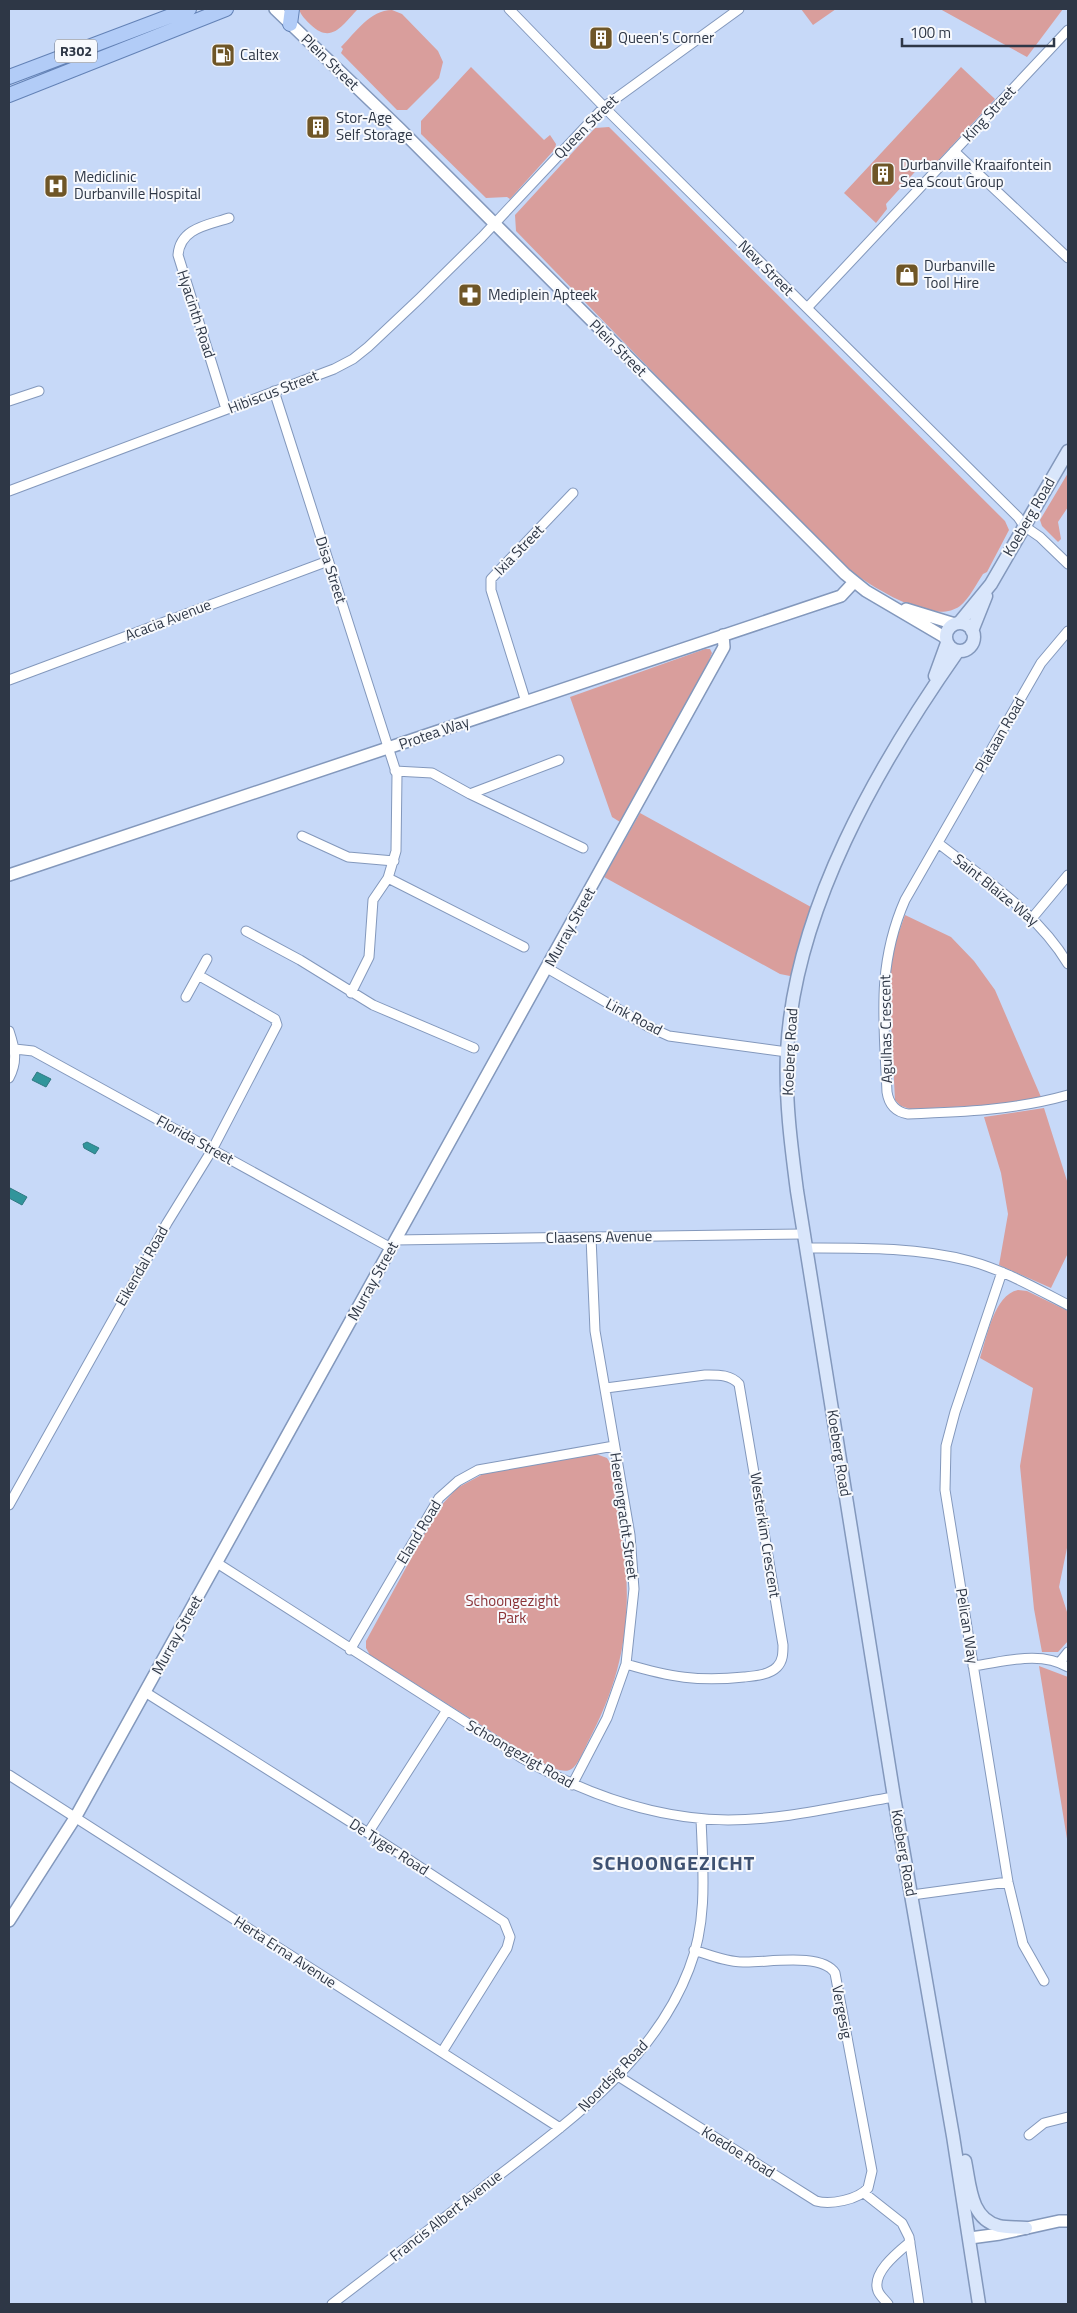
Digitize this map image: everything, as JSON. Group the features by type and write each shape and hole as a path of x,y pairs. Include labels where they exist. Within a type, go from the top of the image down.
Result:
{"main road":[{"name":"R302","path":"9,77 189,9"},
{"name":"R302","path":"9,95 226,9"},
{"path":"290,24 292,9"},
{"name":"Koeberg Road","path":"972,631 991,584 1068,451"},
{"name":"Koeberg Road","path":"957,624 991,584"},
{"path":"957,624 968,626 972,631 974,637 971,645 966,650 958,651 951,648 946,640 948,630 957,624"},
{"name":"Koeberg Road","path":"928,693 946,640"},
{"name":"Koeberg Road","path":"958,651 928,693 866,800 833,867 819,904 802,953 795,986 787,1052 787,1110 803,1234 894,1797 970,2238 979,2304"},
{"path":"953,2136 960,2140 962,2145 975,2206 980,2216 998,2226 1026,2228"}],"street":[{"name":"Plein Street","path":"275,9 400,129 854,582 878,599 946,640"},
{"name":"New Street","path":"510,9 604,107 1018,516 1024,526 1040,537 1068,564"},
{"name":"Queen Street","path":"494,224 604,107 739,9"},
{"name":"King Street","path":"807,308 1068,30"},
{"path":"954,151 1068,258"},
{"name":"Hyacinth Road","path":"226,409 178,255 182,240 189,232 229,218"},
{"name":"Hibiscus Street","path":"9,491 334,369 362,352 494,224"},
{"path":"9,401 39,391"},
{"name":"Disa Street","path":"274,391 395,771 398,789 394,861 388,878 373,900 369,957 351,993"},
{"name":"Ixia Street","path":"526,702 491,590 491,579 573,493"},
{"name":"Acacia Avenue","path":"9,680 328,560"},
{"name":"Protea Way","path":"9,875 841,596 854,582"},
{"name":"Plein Street","path":"878,599 957,624"},
{"name":"Plataan Road","path":"938,843 1041,663 1068,631"},
{"name":"Murray Street","path":"9,1921 75,1818 217,1563 724,647 724,635"},
{"path":"470,794 558,760"},
{"path":"395,771 432,773 470,794 583,848"},
{"path":"302,836 348,858 394,861"},
{"name":"Saint Blaize Way","path":"938,843 1032,917 1052,939 1068,964"},
{"name":"Agulhas Crescent","path":"938,843 905,900 888,952 883,994 887,1092 890,1103 898,1111 908,1114 976,1112 1023,1106 1068,1095"},
{"path":"1032,917 1068,875"},
{"path":"388,878 524,947"},
{"path":"246,931 300,960 351,993 389,1012 474,1048"},
{"path":"186,997 207,959"},
{"name":"Link Road","path":"547,968 649,1027 669,1036 787,1052"},
{"name":"Eikendal Road","path":"9,1506 166,1222 212,1150 276,1027 275,1018 198,975"},
{"path":"9,1031 15,1049 16,1063 9,1078"},
{"name":"Florida Street","path":"15,1049 33,1051 212,1150 393,1244"},
{"name":"Claasens Avenue","path":"393,1244 591,1237 803,1234"},
{"name":"Heerengracht Street","path":"572,1785 606,1718 626,1664 633,1612 633,1566 606,1388 595,1331 591,1237"},
{"path":"806,1248 894,1248 935,1253 1002,1272 1068,1305"},
{"name":"Pelican Way","path":"1002,1272 955,1412 946,1446 944,1468 946,1497 1008,1882 1023,1944 1044,1980"},
{"name":"Westerkim Crescent","path":"606,1388 705,1376 722,1376 735,1380 739,1384 784,1645 781,1661 778,1666 762,1675 748,1677 695,1680 664,1675 626,1664"},
{"name":"Eland Road","path":"350,1650 431,1510 448,1488 478,1470 614,1446"},
{"name":"Schoongezigt Road","path":"217,1563 350,1650 522,1758 597,1796 702,1819 730,1820 805,1812 894,1797"},
{"path":"973,1666 1035,1658 1064,1665 1068,1652"},
{"name":"De Tyger Road","path":"145,1692 500,1919 509,1932 509,1944 506,1951 442,2052"},
{"path":"368,1833 447,1710"},
{"name":"Herta Erna Avenue","path":"9,1776 560,2128"},
{"name":"Noordsig Road","path":"560,2128 618,2076 646,2046 670,2010 690,1968 704,1894 702,1819"},
{"path":"912,1895 1008,1882"},
{"name":"Vergesig","path":"694,1950 741,1962 816,1961 832,1968 835,1973 872,2171 871,2183 864,2193"},
{"name":"Koedoe Road","path":"618,2076 812,2199 828,2203 864,2193"},
{"path":"1029,2135 1044,2123 1068,2117"},
{"name":"Francis Albert Avenue","path":"332,2304 560,2128"},
{"path":"864,2193 902,2223 907,2232 919,2304"},
{"path":"970,2238 1026,2228 1065,2218"},
{"path":"888,2304 878,2291 879,2276 897,2253 910,2242"}],"green space":[{"path":"299,9 358,9 337,30 325,33 318,31 311,25 302,16"},
{"path":"801,9 836,9 813,25"},
{"path":"940,9 1063,9 1027,57"},
{"path":"392,10 402,14 438,51 443,62 439,78 407,110 397,110 341,53 343,49 341,47 364,23 377,14"},
{"path":"471,67 544,140 550,135 556,144 555,149 510,199 507,197 486,198 421,134 421,121"},
{"path":"961,67 995,99 934,165 922,164 886,204 887,209 876,223 844,193"},
{"path":"609,127 1005,521 1009,530 987,572 983,574 970,595 960,606 949,611 935,612 921,609 890,596 853,573 679,399 516,231 515,215 595,128"},
{"path":"1068,473 1068,507 1058,522 1061,539 1058,542 1042,526 1040,520"},
{"path":"705,649 710,649 712,653 707,665 620,822 612,817 570,697"},
{"path":"640,813 811,907 793,974 790,976 780,974 604,877"},
{"path":"905,915 951,937 974,961 995,990 1041,1097 995,1105 910,1109 901,1106 895,1100 889,982 895,943"},
{"path":"1044,1108 1068,1184 1068,1253 1051,1288 999,1265 1008,1214 1001,1173 984,1117"},
{"path":"1018,1290 1027,1291 1068,1311 1068,1543 1059,1587 1068,1615 1068,1641 1058,1652 1042,1652 1034,1609 1020,1466 1033,1388 980,1358 997,1308 1010,1293"},
{"name":"Schoongezight Park","path":"596,1454 607,1458 612,1466 618,1503 626,1570 627,1602 624,1634 618,1666 608,1699 576,1765 565,1771 533,1758 370,1655 366,1648 366,1641 438,1509 457,1488 485,1473"},
{"path":"1039,1666 1068,1677 1068,1845"}],"shaded area":[{"path":"37,1072 51,1079 46,1087 32,1080"},
{"path":"87,1142 99,1148 95,1154 84,1148 83,1144"},
{"path":"10,1188 27,1197 22,1205 9,1198"}],"place":[{"name":"Queen's Corner","path":"601,38"},
{"name":"Caltex","path":"223,55"},
{"name":"Stor-Age Self Storage","path":"318,127"},
{"name":"Durbanville Kraaifontein Sea Scout Group","path":"883,174"},
{"name":"Mediclinic Durbanville Hospital","path":"56,186"},
{"name":"Durbanville Tool Hire","path":"907,275"},
{"name":"Mediplein Apteek","path":"470,295"}],"district":[{"name":"SCHOONGEZICHT","path":"674,1863"}]}
